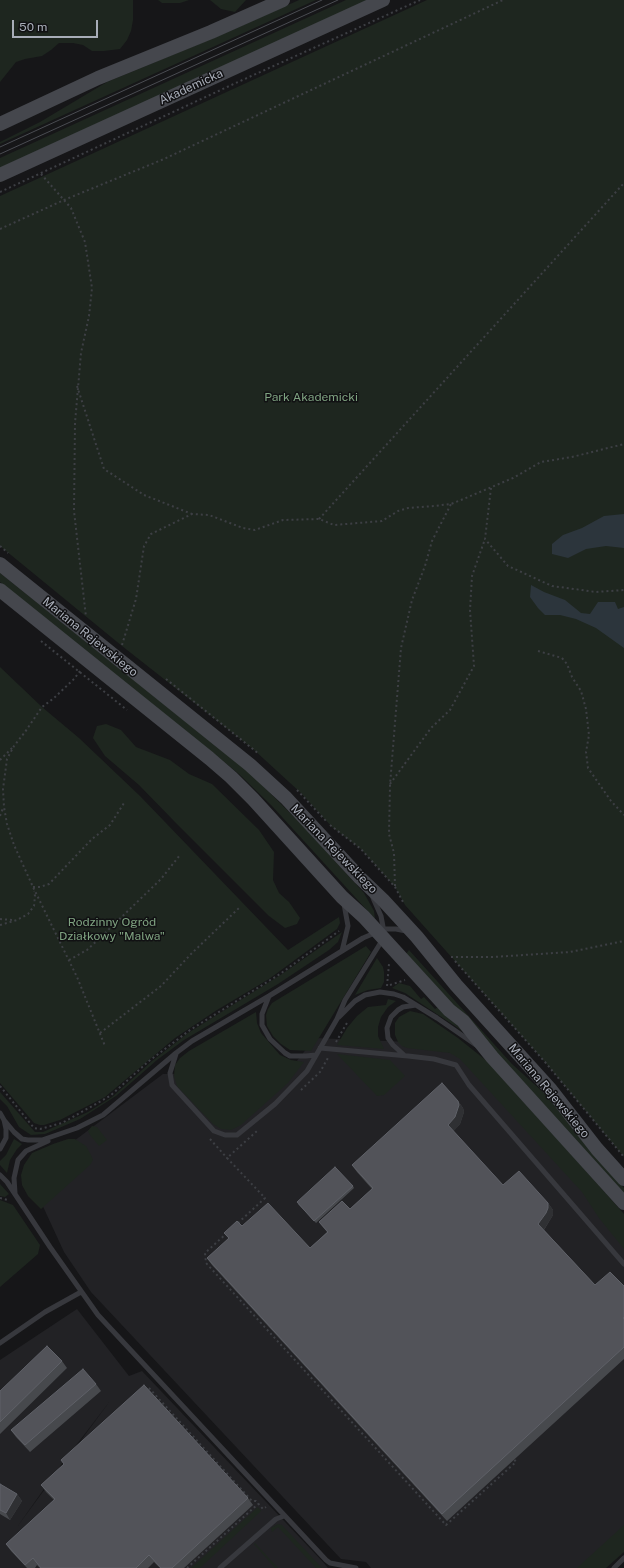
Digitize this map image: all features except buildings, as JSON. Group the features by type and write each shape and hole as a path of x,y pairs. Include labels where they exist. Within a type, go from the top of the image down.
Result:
{"street":[{"path":"0,124 105,75 211,32 283,0"},
{"name":"Akademicka","path":"0,175 383,0"},
{"name":"Mariana Rejewskiego","path":"0,564 266,778 413,933 456,985 551,1090 597,1149 624,1179"},
{"name":"Mariana Rejewskiego","path":"0,590 210,758 231,777 253,799 342,897 381,932 449,1010 463,1021 492,1057 624,1203"}],"lane":[{"path":"176,1053 170,1073 172,1085 209,1127 220,1133 231,1136 237,1135 280,1099 303,1077 337,1019 345,1000 381,932 381,916 374,898 360,878"},
{"path":"342,897 348,917 348,926 342,951"},
{"path":"16,1194 14,1178 18,1160 26,1151 103,1115 176,1053 198,1038 342,951 381,932 396,929 413,933"},
{"path":"337,1019 359,999 370,994 385,992 402,997 416,1005 492,1057"},
{"path":"269,996 262,1014 262,1025 270,1039 284,1053 290,1056 316,1055"},
{"path":"404,1055 388,1038 387,1028 390,1017 398,1010 403,1007 416,1005"},
{"path":"320,1048 404,1055 434,1059 456,1065 469,1085 624,1264"},
{"path":"0,1113 4,1120 22,1139 42,1140 69,1131"},
{"path":"0,1149 6,1138 4,1120"},
{"path":"0,1175 16,1194 98,1315 331,1566 356,1568"},
{"path":"0,1344 45,1312 81,1292"},
{"path":"220,1568 276,1519 284,1516"},
{"path":"614,1568 624,1558"}],"path":[{"path":"0,192 420,0"},
{"path":"0,230 64,200 164,159 503,0"},
{"path":"40,173 71,208 85,242 92,288 89,316 81,353 74,423 74,511 86,618"},
{"path":"319,519 624,183"},
{"path":"77,385 104,469 144,495 192,514 209,515 243,528 254,530 284,520 319,519 334,525 382,521 398,511 408,508 451,504 513,478 541,462 572,457 624,444"},
{"path":"390,785 430,728 450,710 474,666 470,610 472,576 485,539 491,488"},
{"path":"395,887 394,852 389,834 390,785 401,648 412,600 425,566 432,541 451,504"},
{"path":"122,645 136,599 144,546 151,534 192,514"},
{"path":"485,539 508,566 552,586 596,592 624,590"},
{"path":"37,637 128,711"},
{"path":"538,651 562,658 567,664 572,677 581,691 586,709 589,735 586,752 588,768 611,801 624,816"},
{"path":"0,760 14,746 42,707 54,698 88,661"},
{"path":"14,746 7,759 3,789 7,824 14,845 33,887 87,1000 105,1046"},
{"path":"33,887 40,887 49,884 92,839 110,824 124,804"},
{"path":"0,816 4,807"},
{"path":"69,960 86,950 104,934 161,879 180,855"},
{"path":"0,924 17,920 28,914 34,906 35,896 33,887"},
{"path":"100,1033 161,986 191,954 239,908"},
{"path":"0,919 17,920"},
{"path":"451,957 493,957 570,952 624,941"},
{"path":"385,992 389,964 395,969"},
{"path":"391,985 403,980"},
{"path":"300,1091 320,1072 348,1020"},
{"path":"237,1223 265,1198 227,1158 260,1128"},
{"path":"232,1228 205,1253 206,1263 446,1525 516,1462 514,1460"},
{"path":"149,1388 252,1501 256,1501 263,1509 271,1502"},
{"path":"187,1568 258,1504"}],"shaded area":[{"path":"624,514 624,548 606,546 586,549 568,558 552,554 552,544 563,535 582,528 604,516"},
{"path":"531,585 565,600 581,613 590,614 598,602 615,602 618,609 624,607 624,648 596,628 576,619 560,615 545,615 530,597"},
{"path":"315,1038 410,1042 463,1056 624,1238 624,1534 584,1568 371,1568 366,1562 341,1559 91,1292 64,1252 34,1187 66,1147 163,1074 288,1072"},
{"path":"77,1309 129,1376 142,1371 328,1568 0,1568 0,1360","holes":["110,1401 17,1527 61,1465"]}],"green space":[{"path":"0,0 133,0 133,20 131,31 127,40 120,49 92,51 83,45 59,43 42,56 16,62 0,82"},
{"path":"158,0 189,0 180,3 162,3"},
{"path":"210,0 246,0 235,12 221,9"},
{"path":"299,0 316,0 0,144 0,142 40,122 107,82 228,32"},
{"path":"346,0 368,0 0,168 0,158"},
{"name":"Park Akademicki","path":"427,0 624,0 624,1157 545,1062 405,905 395,887 361,849 332,827 301,793 253,749 122,646 0,546 0,196"},
{"path":"0,573 250,773 302,825 364,893 374,911 375,919 272,806 239,774 0,582"},
{"name":"Rodzinny Ogród Działkowy \"Malwa\"","path":"0,667 42,707 79,738 140,796 288,950 339,917 340,923 337,929 269,979 217,1010 175,1038 105,1097 60,1120 44,1125 34,1123 0,1083"},
{"path":"106,724 121,730 136,747 170,760 189,774 212,784 259,830 274,852 273,880 279,893 289,902 300,918 297,924 285,928 269,916 139,785 105,756 93,738 97,726"},
{"path":"342,932 338,942 329,950 278,984 184,1040 157,1060 116,1096 80,1119 45,1134 31,1135 19,1127 7,1106 0,1099 0,1092 35,1132 43,1132 88,1112 112,1097 152,1061 188,1033 282,974"},
{"path":"366,946 371,952 311,1051 290,1050 281,1044 273,1036 267,1026 266,1015 272,1003"},
{"path":"409,950 512,1064 544,1093 598,1159 624,1188 624,1194 406,954"},
{"path":"377,958 383,967 384,972 384,982 381,988 368,990 355,995"},
{"path":"399,983 410,986 421,999 424,997 435,1009 438,1007 464,1032 405,993 392,988"},
{"path":"388,999 396,1001 388,1007 381,1017 378,1027 378,1036 384,1049 337,1045 347,1028 357,1016 368,1007 386,1005"},
{"path":"410,1011 423,1014 458,1038 488,1062 571,1154 624,1214 624,1249 599,1218 582,1192 460,1059 450,1053 407,1048 398,1042 395,1035 395,1023 399,1017"},
{"path":"256,1012 257,1023 261,1033 280,1055 291,1060 304,1062 288,1083 241,1125 231,1130 221,1129 213,1124 177,1086 174,1076 175,1065 180,1058 189,1051"},
{"path":"337,1054 390,1060 405,1076 384,1095 377,1096"},
{"path":"92,1126 97,1127 107,1140 99,1146 88,1131"},
{"path":"14,1139 22,1144 10,1160 7,1173 0,1165 0,1161 6,1155"},
{"path":"68,1139 75,1139 86,1146 93,1160 90,1165 41,1209 28,1196 22,1185 21,1175 24,1165 32,1153"},
{"path":"0,1184 9,1194 5,1197 0,1196"},
{"path":"0,1200 13,1205 40,1245 38,1254 0,1287"},
{"path":"258,1507 261,1511 200,1568 191,1568"},
{"path":"278,1524 282,1525 322,1568 316,1568 278,1527 272,1532 271,1528"},
{"path":"624,1525 624,1552 606,1568 577,1568"},
{"path":"255,1543 278,1568 275,1568 254,1544"}],"tram line":[{"path":"0,147 322,0"},
{"path":"0,154 338,0"}]}
